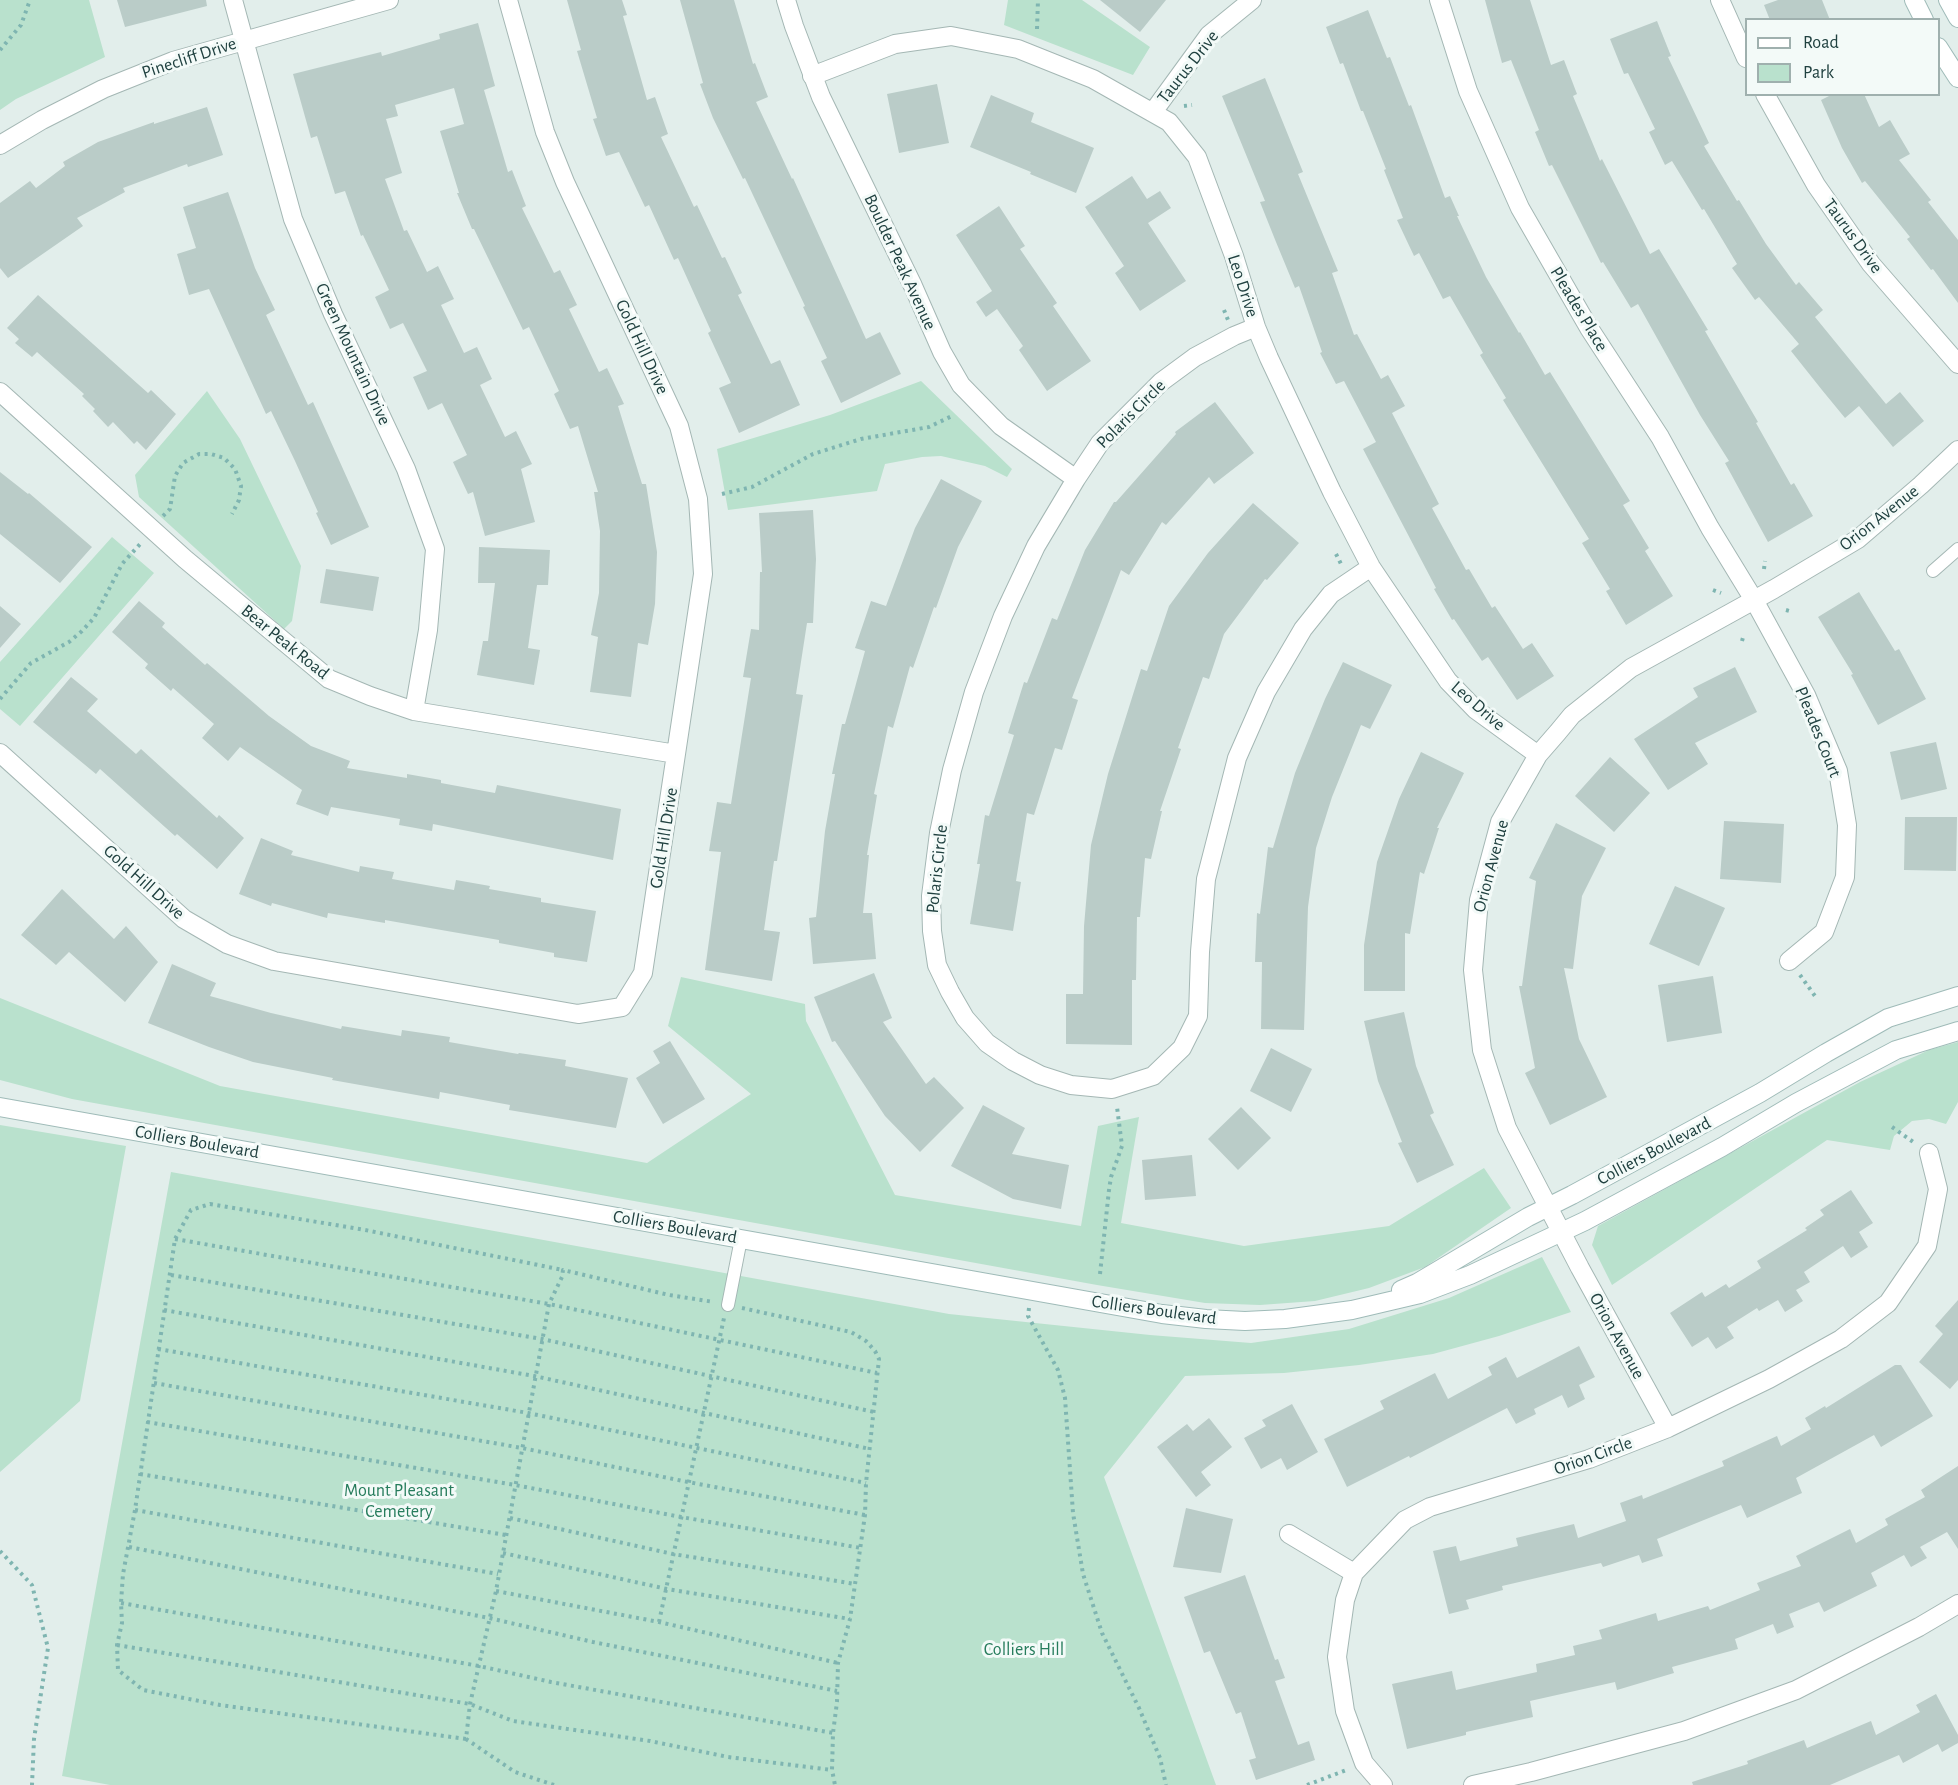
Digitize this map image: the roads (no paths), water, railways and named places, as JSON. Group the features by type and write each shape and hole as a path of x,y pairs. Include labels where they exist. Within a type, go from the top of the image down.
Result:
{"street":[{"name":"Green Mountain Drive","path":"233,0 293,219 333,314 406,469 435,549 428,630 414,711"},
{"name":"Pinecliff Drive","path":"0,145 42,120 103,89 173,61 389,0"},
{"name":"Gold Hill Drive","path":"0,753 184,919 227,944 274,961 578,1014 622,1006 643,973 703,574 698,499 679,426 565,182 545,132 508,0"},
{"name":"Boulder Peak Avenue","path":"786,0 812,76 913,286 942,352 961,385 1001,426 1076,479"},
{"name":"Taurus Drive","path":"1153,112 1209,35 1252,0"},
{"name":"Pleades Place","path":"1439,0 1468,91 1520,208 1588,328 1660,437 1710,528 1754,600"},
{"path":"1720,0 1745,56"},
{"path":"1914,0 1923,18"},
{"path":"1948,0 1958,18"},
{"name":"Leo Drive","path":"812,76 895,44 951,36 1018,49 1093,79 1169,122 1197,157 1269,358 1332,492 1371,567 1448,681 1476,710 1538,755"},
{"path":"1940,49 1958,78"},
{"name":"Taurus Drive","path":"1766,96 1816,185 1871,264 1958,364"},
{"name":"Polaris Circle","path":"1256,327 1195,357 1161,382 1100,443 1036,546 1002,616 974,692 952,770 939,833 931,896 932,931 937,965 966,1018 987,1043 1013,1061 1041,1075 1071,1085 1112,1089 1153,1076 1182,1048 1198,1016 1206,879 1237,758 1266,692 1303,629 1331,594 1371,567"},
{"name":"Bear Peak Road","path":"0,393 185,559 329,679 414,711 676,754"},
{"name":"Orion Avenue","path":"1668,1428 1507,1128 1482,1050 1473,970 1479,900 1500,822 1538,755 1572,716 1631,668 1858,539 1958,450"},
{"name":"Pleades Court","path":"1754,600 1806,695 1838,771 1846,825 1845,877 1824,932 1789,961"},
{"name":"Colliers Boulevard","path":"1352,1310 1417,1283 1484,1242 1760,1093 1888,1018 1958,996"},
{"name":"Colliers Boulevard","path":"0,1107 1162,1314 1245,1322 1352,1310 1420,1294 1470,1275 1562,1233 1896,1050 1958,1031"},
{"name":"Orion Circle","path":"1383,1785 1364,1763 1345,1711 1337,1657 1345,1600 1354,1573 1405,1520 1430,1507 1589,1459 1668,1428 1768,1379 1841,1339 1888,1303 1927,1246 1938,1189 1929,1153"},
{"path":"1289,1534 1354,1573"},
{"path":"1473,1785 1531,1772 1683,1731 1786,1693 1919,1627 1958,1604"}],"lane":[{"path":"1933,571 1958,549"},
{"path":"728,1305 741,1239"}],"park label":[{"name":"Mount Pleasant Cemetery","path":"399,1501"},
{"name":"Colliers Hill","path":"1024,1650"}]}
